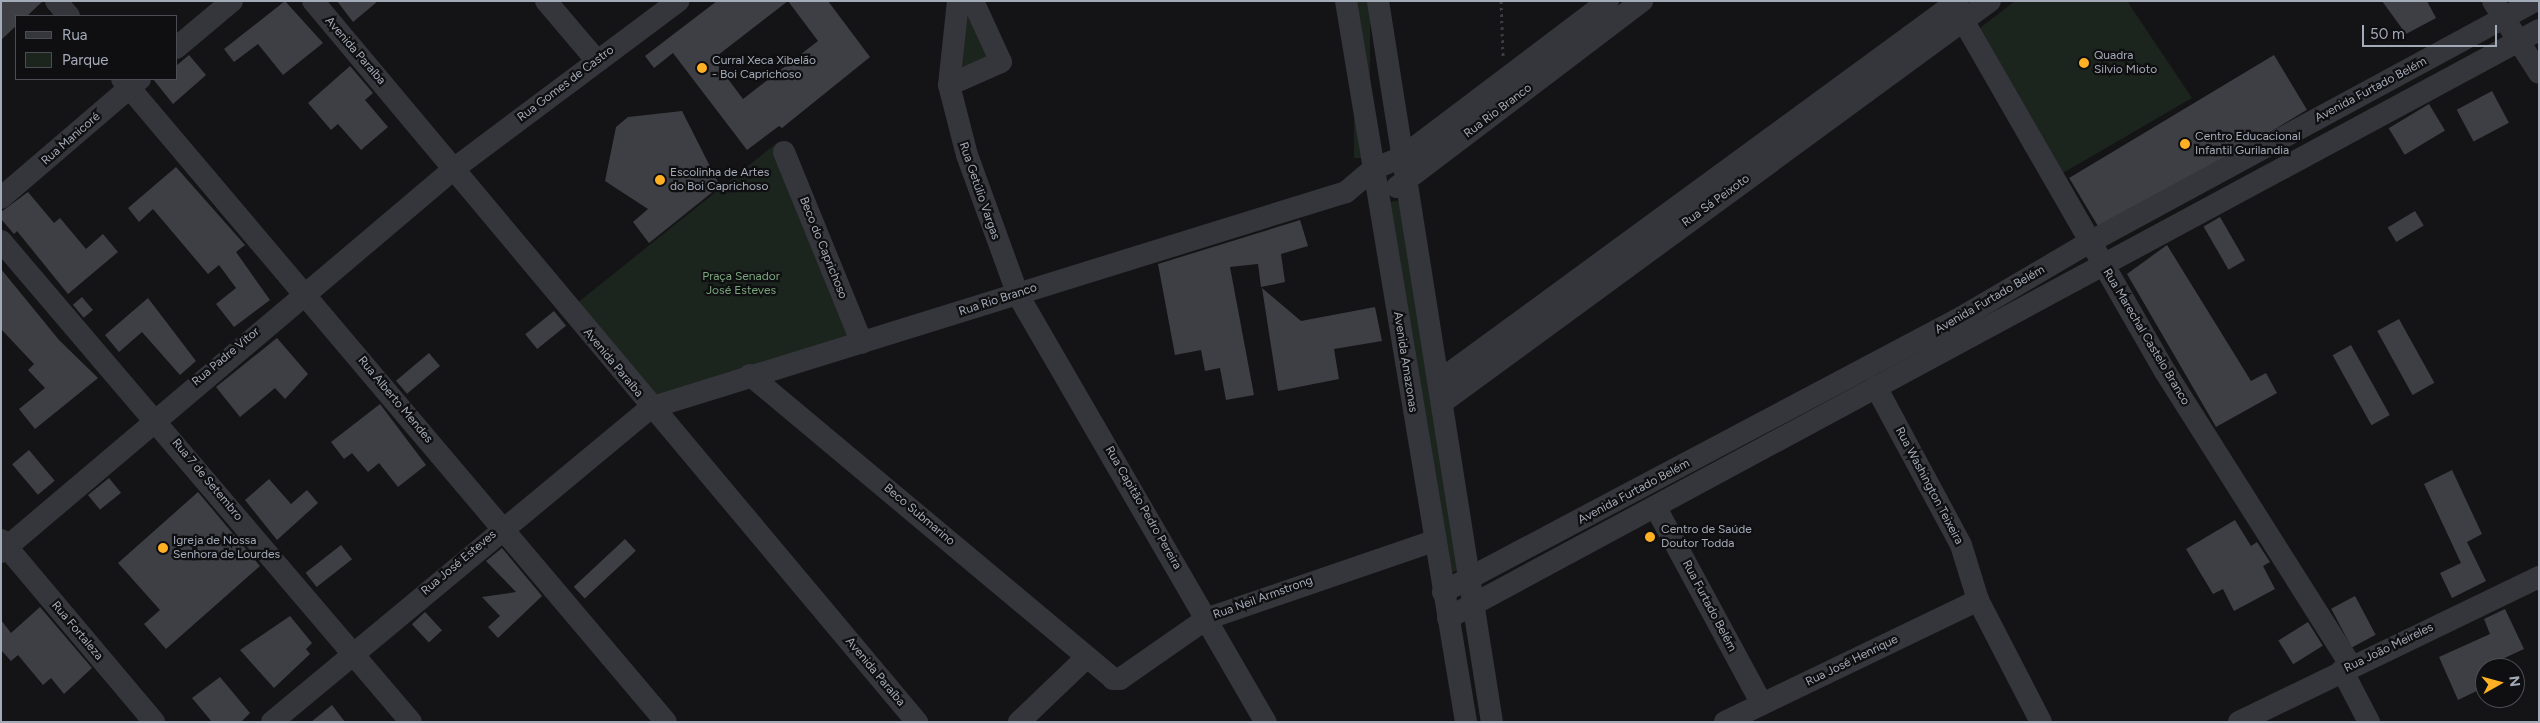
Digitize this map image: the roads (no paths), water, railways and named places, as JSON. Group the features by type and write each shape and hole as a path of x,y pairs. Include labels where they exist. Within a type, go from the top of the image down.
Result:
{"street":[{"path":"56,1 68,15"},
{"path":"178,46 232,1"},
{"name":"Avenida Paraíba","path":"313,1 455,168 650,408 917,722"},
{"path":"546,1 596,60"},
{"name":"Rua Gomes de Castro","path":"455,168 596,60 678,1"},
{"name":"Rua Getúlio Vargas","path":"958,1 949,84 967,155 1018,295"},
{"path":"949,84 1001,62 973,1"},
{"name":"Avenida Amazonas","path":"1346,1 1434,541 1466,722"},
{"path":"1378,1 1441,391 1472,607 1492,722"},
{"name":"Rua Rio Branco","path":"650,408 750,375 862,343 1346,192 1373,169 1402,157 1503,78 1608,1"},
{"name":"Rua Rio Branco","path":"1346,192 1378,197 1407,181 1642,1"},
{"name":"Rua Sá Peixoto","path":"1441,391 1957,7 1990,1"},
{"name":"Avenida Furtado Belém","path":"1448,618 1656,508 1836,395 2090,242 2498,10 2534,1"},
{"name":"Rua Marechal Castelo Branco","path":"1957,7 2166,373 2347,668 2369,722"},
{"path":"2498,10 2539,72"},
{"name":"Avenida Furtado Belém","path":"1443,592 1836,395 1876,387 2539,30"},
{"name":"Rua Manicoré","path":"1,198 131,82"},
{"name":"Rua Alberto Mendes","path":"131,82 303,292 666,722"},
{"name":"Beco do Caprichoso","path":"784,152 862,343"},
{"name":"Rua Padre Vitor","path":"3,546 303,292 455,168"},
{"name":"Rua 7 de Setembro","path":"1,241 154,418 410,722"},
{"name":"Rua Capitão Pedro Pereira","path":"1018,295 1266,722"},
{"name":"Beco Submarino","path":"750,375 1087,657"},
{"name":"Rua Washington Teixeira","path":"1876,387 1962,545 1978,600 2041,722"},
{"name":"Rua José Esteves","path":"272,722 502,527 650,408"},
{"name":"Rua Furtado Belém","path":"1656,508 1762,704"},
{"name":"Rua Neil Armstrong","path":"1087,657 1105,675 1120,679 1206,619 1434,541"},
{"name":"Rua Fortaleza","path":"3,546 154,722"},
{"name":"Rua João Meireles","path":"2239,722 2539,576"},
{"name":"Rua José Henrique","path":"1725,722 1978,600"},
{"path":"1019,722 1087,657"}],"place":[{"name":"Quadra Silvio Mioto","path":"2084,63"},
{"name":"Curral Xeca Xibelão - Boi Caprichoso","path":"702,68"},
{"name":"Centro Educacional Infantil Gurilandia","path":"2185,144"},
{"name":"Escolinha de Artes do Boi Caprichoso","path":"660,180"},
{"name":"Centro de Saúde Doutor Todda","path":"1650,537"},
{"name":"Igreja de Nossa Senhora de Lourdes","path":"163,548"}],"park label":[{"name":"Praça Senador José Esteves","path":"741,284"}]}
